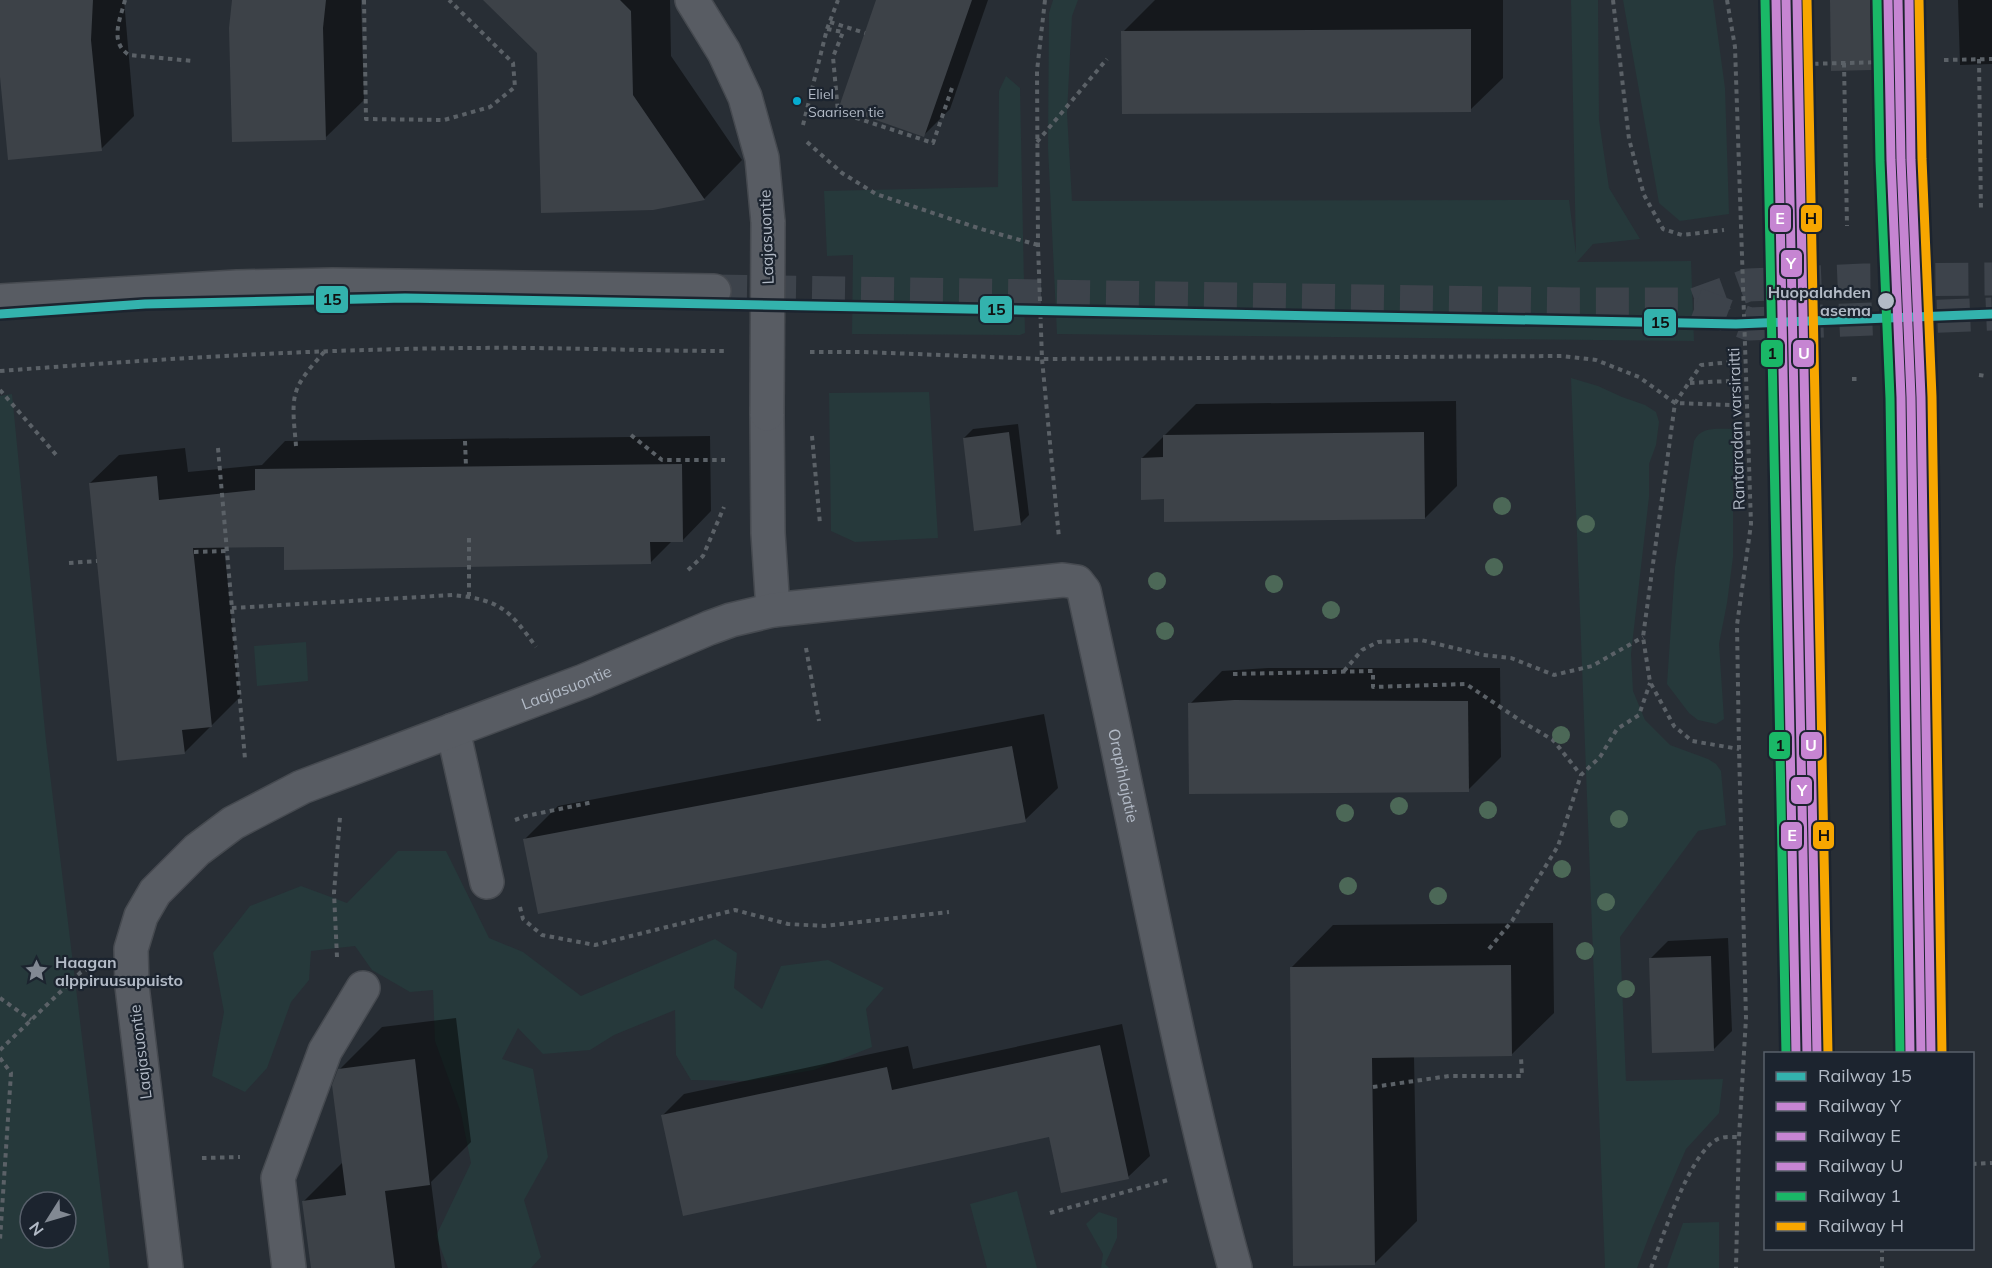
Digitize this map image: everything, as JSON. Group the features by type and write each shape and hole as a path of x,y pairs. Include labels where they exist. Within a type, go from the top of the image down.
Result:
{"street":[{"name":"Laajasuontie","path":"166,1268 132,986 131,949 141,916 155,892 197,850 233,824 302,787 584,681 709,628 773,610 768,533 768,222 762,158 745,97 724,52 692,0"},
{"path":"0,301 237,287 321,285 714,291"},
{"path":"773,610 1063,580 1077,582"},
{"name":"Orapihlajatie","path":"1077,582 1084,591 1158,945 1210,1177 1235,1268"},
{"path":"453,730 487,882"},
{"path":"289,1268 278,1178 325,1051 363,988"}],"path":[{"path":"124,0 117,34 117,43 121,50 129,55 193,61"},
{"path":"364,0 366,119 444,120 490,107 515,87 513,63 449,0"},
{"path":"803,125 827,29 838,0"},
{"path":"1045,0 1037,71 1041,359 1059,542 1068,570 1077,582"},
{"path":"1613,0 1629,139 1644,195 1663,229 1682,235 1724,230"},
{"name":"Rantaradan varsiraitti","path":"1727,0 1735,58 1751,524 1737,625 1746,1018 1739,1137 1736,1268"},
{"path":"830,22 865,33"},
{"path":"827,29 843,32 833,57 838,112 933,143 952,88"},
{"path":"1037,142 1107,59"},
{"path":"1979,59 1981,212"},
{"path":"1944,60 1992,59"},
{"path":"1805,63 1886,62"},
{"path":"1844,63 1847,226"},
{"path":"807,142 842,173 876,195 981,230 1038,245"},
{"path":"0,371 156,359 324,351 529,348 686,351"},
{"path":"296,446 294,403 296,392 324,351"},
{"path":"864,352 1041,359 1562,356 1596,360 1639,377 1676,403 1730,405"},
{"path":"1731,362 1701,365 1676,403 1643,638 1650,682 1667,714 1682,734 1701,744 1739,749"},
{"path":"1979,375 1986,376"},
{"path":"1852,379 1859,379"},
{"path":"1690,383 1730,381"},
{"path":"0,390 58,457"},
{"path":"812,432 820,524"},
{"path":"630,435 662,460 726,460"},
{"path":"465,441 466,467"},
{"path":"218,448 245,759"},
{"path":"726,451 726,471"},
{"path":"688,570 704,556 725,505"},
{"path":"469,538 469,596"},
{"path":"194,552 226,551"},
{"path":"69,563 97,561"},
{"path":"232,608 453,595 469,596 499,606 515,618 536,647"},
{"path":"805,638 819,721"},
{"path":"1343,671 1362,650 1378,642 1421,640 1483,655 1511,658 1554,675 1592,666 1643,638"},
{"path":"1233,674 1373,671 1373,687 1466,684 1554,740 1581,775"},
{"path":"1488,949 1512,921 1558,846 1581,775 1600,757 1617,729 1639,715 1650,682"},
{"path":"475,831 501,826 526,816 593,802"},
{"path":"340,814 334,893 338,970 363,988"},
{"path":"518,898 523,919 542,935 595,945 735,910 788,924 824,926 949,912"},
{"path":"0,1050 81,972"},
{"path":"0,998 31,1020"},
{"path":"1373,1087 1449,1076 1522,1076 1521,1057"},
{"path":"0,1058 11,1073 0,1239"},
{"path":"1651,1268 1673,1207 1698,1159 1715,1140 1739,1137"},
{"path":"1974,1164 1992,1163"},
{"path":"1050,1213 1168,1180"},
{"path":"1882,1250 1882,1268"}],"shaded area":[{"path":"1053,0 1078,0 1072,16 1067,113 1072,201 1569,200 1576,254 1571,0 1598,0 1599,120 1609,188 1640,239 1593,244 1577,262 1691,261 1694,341 1057,334 1048,148 1049,13"},
{"path":"1623,0 1713,0 1725,88 1729,214 1680,221 1659,203"},
{"path":"1006,76 1020,88 1025,333 1020,335 852,334 853,255 827,256 824,191 998,187 999,91"},
{"path":"1571,378 1598,386 1645,405 1656,412 1659,422 1656,445 1649,464 1649,497 1631,654 1633,691 1645,720 1670,745 1708,759 1721,771 1726,825 1698,831 1620,937 1626,1081 1723,1079 1719,1113 1686,1149 1637,1268 1605,1268"},
{"path":"929,392 938,538 855,542 831,531 829,393"},
{"name":"Haagan alppiruusupuisto","path":"12,394 46,741 110,1268 0,1268 0,396"},
{"path":"1733,429 1733,557 1719,644 1724,719 1716,724 1698,720 1689,713 1667,684 1675,567 1694,441 1705,431"},
{"path":"306,642 308,681 257,686 254,646"},
{"path":"398,851 446,851 489,938 523,952 581,996 715,939 737,953 734,988 762,1009 781,966 828,960 884,988 866,1009 872,1047 814,1070 748,1081 691,1080 676,1055 675,1010 614,1035 590,1050 543,1054 518,1028 502,1059 533,1069 548,1157 524,1200 541,1257 531,1268 448,1268 436,1236 471,1163 461,1113 435,1041 433,990 410,992 372,970 355,946 311,951 309,980 291,1002 267,1068 245,1092 212,1076 224,1012 213,953 250,906 301,886 347,903"},
{"path":"1017,1191 1037,1268 987,1268 970,1204"},
{"path":"1099,1212 1117,1218 1117,1238 1105,1264 1109,1268 1101,1268 1103,1254 1086,1224"},
{"path":"1719,1222 1719,1268 1667,1268 1683,1223"}],"building":[{"path":"0,0 93,0 91,40 102,151 8,160 0,77"},
{"path":"232,0 326,0 323,28 326,140 232,142 229,28"},
{"path":"483,0 620,0 631,11 633,95 705,200 653,210 541,213 537,53"},
{"path":"876,0 972,0 924,137 839,107"},
{"path":"1830,0 1870,0 1872,70 1831,71"},
{"path":"1471,29 1471,112 1122,114 1121,31"},
{"path":"1009,432 1021,525 974,531 963,438"},
{"path":"1424,432 1425,519 1164,522 1164,499 1141,500 1141,458 1163,457 1163,435"},
{"path":"682,464 683,542 650,542 651,564 284,570 284,547 193,548 212,727 182,730 185,754 117,761 89,483 157,476 159,500 255,490 255,469"},
{"path":"1234,700 1468,701 1469,792 1189,794 1188,703"},
{"path":"1012,746 1026,822 538,914 523,839"},
{"path":"1711,956 1714,1051 1652,1053 1649,958"},
{"path":"1511,965 1512,1056 1372,1058 1375,1265 1293,1266 1290,967"},
{"path":"1100,1045 1129,1179 1061,1193 1049,1137 683,1216 661,1115 887,1067 892,1090"},
{"path":"415,1059 430,1185 385,1191 395,1268 311,1268 302,1201 346,1195 332,1085 338,1069"}],"tunnel":[{"path":"714,291 1696,304 1748,285 1864,280 1992,279"},
{"path":"1696,304 1749,324 1992,314"}],"rail line":[{"name":"1","path":"1765,0 1786,1052"},
{"name":"E","path":"1776,0 1796,1052"},
{"name":"Y","path":"1786,0 1807,1052"},
{"name":"U","path":"1797,0 1817,1052"},
{"name":"H","path":"1807,0 1828,1052"},
{"name":"1","path":"1877,0 1880,161 1890,398 1900,1052"},
{"name":"E","path":"1888,0 1891,160 1901,397 1910,1052"},
{"name":"Y","path":"1898,0 1901,160 1911,397 1921,1052"},
{"name":"U","path":"1909,0 1911,160 1921,397 1931,1052"},
{"name":"H","path":"1919,0 1922,159 1932,397 1942,1052"},
{"name":"15","path":"0,314 145,304 405,298 1736,324 1992,314"}],"place":[{"name":"Eliel Saarisen tie","path":"797,101"},
{"name":"Huopalahden asema","path":"1886,301"},
{"name":"Haagan alppiruusupuisto","path":"37,971"}]}
